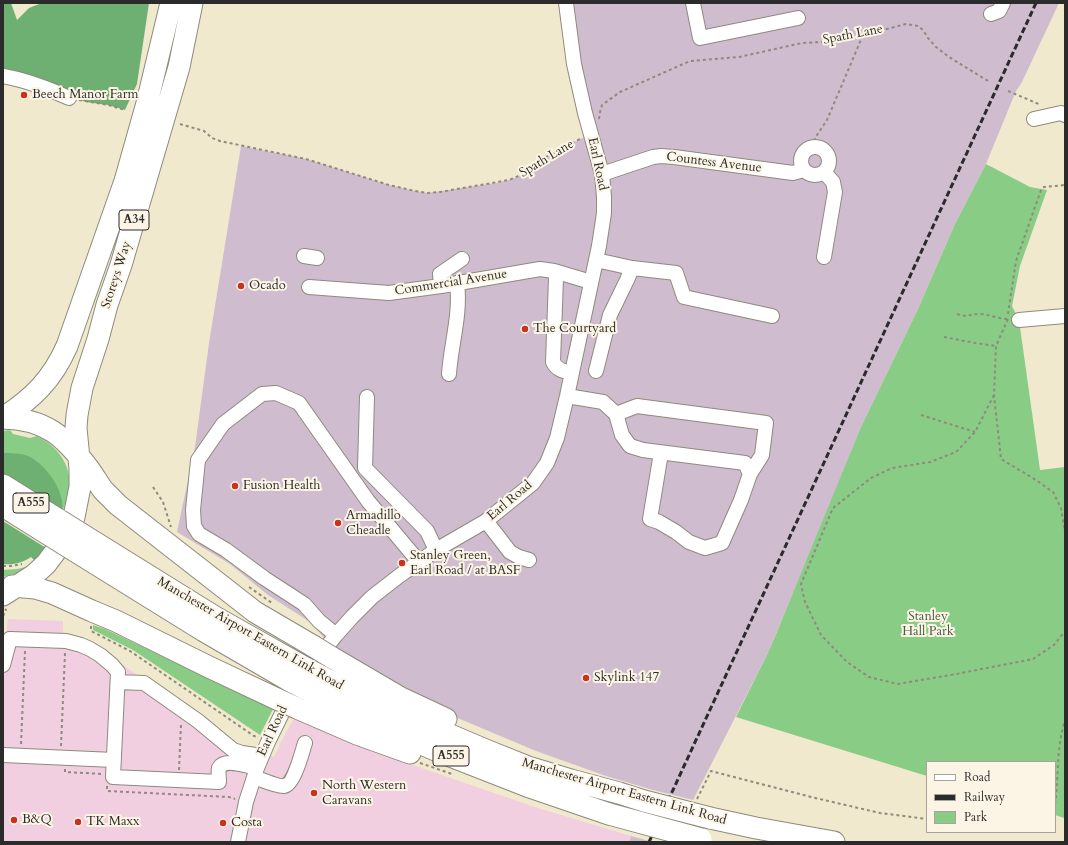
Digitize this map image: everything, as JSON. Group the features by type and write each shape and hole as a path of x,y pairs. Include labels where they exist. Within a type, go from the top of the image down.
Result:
{"highway":[{"path":"147,103 161,3"},
{"name":"Storeys Way","path":"3,418 29,399 43,385 60,362 67,346 125,181 147,103 171,3"},
{"name":"Storeys Way","path":"78,455 76,428 82,388 107,305 121,265 179,67 192,3"},
{"path":"179,67 199,3"},
{"path":"3,398 9,398 43,385"},
{"name":"A34","path":"3,418 20,419 32,422 44,426 59,435 78,455 80,469 80,487 74,517 61,544 46,564 34,575 7,594"},
{"path":"78,455 103,490 118,505 255,612 401,698 532,759 614,791"},
{"name":"Manchester Airport Eastern Link Road","path":"3,485 55,528 79,543 215,617 295,673 314,683 362,718 440,752 603,813 707,841"},
{"name":"Manchester Airport Eastern Link Road","path":"3,506 55,528"},
{"path":"7,594 46,591 58,595 116,621 279,700 357,734 478,777 603,813"},
{"name":"Manchester Airport Eastern Link Road","path":"314,683 363,698 528,767 644,801 710,818 834,842"}],"street":[{"name":"Earl Road","path":"238,842 246,802 257,767 288,700 316,659 352,617 372,597 436,550 486,521 533,483 547,463 557,438 602,232 604,213 602,174 574,64 566,3"},
{"path":"693,3 700,38 798,18"},
{"path":"991,14 999,11 1003,3"},
{"path":"3,76 41,86 69,98"},
{"path":"1034,119 1061,113 1065,115"},
{"path":"812,147 822,148 830,160 827,169 820,175 811,175 804,170 801,161 804,152 812,147"},
{"name":"Countess Avenue","path":"602,174 661,156 793,173 804,170"},
{"path":"824,172 833,182 835,192 824,257"},
{"path":"441,286 440,274 462,259"},
{"path":"596,260 632,268 676,273 684,297 772,316"},
{"path":"596,371 610,314 632,268"},
{"name":"Commercial Avenue","path":"309,287 382,293 441,286 540,270 557,272 591,282"},
{"path":"557,272 553,362 561,371 572,373"},
{"path":"449,374 450,355 456,326 458,293 456,283"},
{"path":"1013,320 1065,316"},
{"path":"336,635 304,604 264,578 226,550 199,534 194,526 193,510 198,460 223,424 262,394 276,393 299,403 368,501 419,562"},
{"path":"567,396 603,402 616,414 622,435 630,446 642,450 661,453 745,463 750,474"},
{"path":"367,397 365,468 427,531 436,550"},
{"path":"616,414 637,406 766,423 762,455 750,474 742,500 722,543 705,548 689,542 670,528 650,519 661,453"},
{"path":"486,521 510,552 529,560"},
{"path":"3,665 10,639 66,641 90,649 112,664 118,672 113,777 219,782 219,769 223,764 228,763 257,767"},
{"path":"118,682 144,683 214,733 233,750 242,753 257,767 283,786 288,785 292,779 305,743"},
{"path":"3,755 114,760"}],"path":[{"name":"Spath Lane","path":"180,124 204,131 212,138 220,141 306,159 389,185 428,193 509,180 520,176 531,170 546,157 556,151 599,129 602,105 610,98 620,92 690,61 739,57 802,44 863,35 906,24 918,26 936,47 949,57 988,81"},
{"path":"812,147 815,138 828,120 863,35"},
{"path":"1008,91 1031,101"},
{"path":"69,98 108,105 125,110"},
{"path":"1065,185 1044,187 1041,190 1016,261 1013,320 996,346 994,395 1001,459 1053,492 1061,508 1065,532"},
{"path":"957,314 967,317 978,314 1013,320"},
{"path":"944,336 996,346"},
{"path":"994,395 976,432 956,452 930,462 892,468 871,478 833,508 801,584 805,602 822,636 848,662 869,677 898,684 1033,659 1054,645 1065,631"},
{"path":"921,415 976,432"},
{"path":"153,488 162,502 171,528"},
{"path":"3,566 24,563"},
{"path":"246,585 276,606"},
{"path":"3,616 6,610 7,594"},
{"path":"91,623 90,631 130,651 254,736 268,742"},
{"path":"20,756 25,640"},
{"path":"60,758 66,641"},
{"path":"176,794 176,784 178,784 182,709"},
{"path":"1056,796 1058,762 1062,731 1065,721"},
{"path":"696,801 711,772 811,798 872,811 926,819"}],"shaded area":[{"path":"566,3 1059,3 1022,82 1016,91 986,164 955,224 918,309 861,427 767,655 693,800 606,776 536,751 441,711 336,651 310,622 268,595 230,564 177,532 195,447 209,343 241,146 306,159 389,185 428,193 496,183 520,176 556,151 597,131 585,113"},
{"path":"8,619 63,621 63,634 86,640 236,742 274,757 294,718 404,762 535,807 631,836 629,842 3,842 3,634 6,634"},
{"path":"631,836 653,842 629,842"}],"green space":[{"path":"3,3 11,3 17,20 29,8 42,3 149,3 137,84 125,110 108,105 86,102 49,89 3,76"},
{"name":"Stanley Hall Park","path":"986,164 1030,187 1047,190 1020,266 1012,306 1019,320 1040,470 1065,467 1064,818 1056,815 1056,761 926,761 926,776 736,717 767,655 861,427 918,309 955,224"},
{"path":"9,430 13,434 30,438 37,436 56,450 63,459 69,478 69,489 67,500 62,512 3,477 3,431"},
{"path":"3,453 28,456 39,463 49,473 59,491 62,501 62,512 3,477"},
{"path":"3,521 46,548 34,560 31,557 18,563 3,564"},
{"path":"27,568 18,573 3,577 3,570"},
{"path":"93,625 105,629 273,709 260,735 133,650 93,630"}],"railway":[{"path":"649,842 1036,3"}],"place":[{"name":"Beech Manor Farm","path":"24,95"},
{"name":"Ocado","path":"241,286"},
{"name":"The Courtyard","path":"525,329"},
{"name":"Fusion Health","path":"235,486"},
{"name":"Armadillo Cheadle","path":"338,523"},
{"name":"Stanley Green, Earl Road / at BASF","path":"402,563"},
{"name":"Skylink 147","path":"586,678"},
{"name":"North Western Caravans","path":"314,793"},
{"name":"B&Q","path":"14,820"},
{"name":"TK Maxx","path":"78,822"},
{"name":"Costa","path":"223,823"}]}
